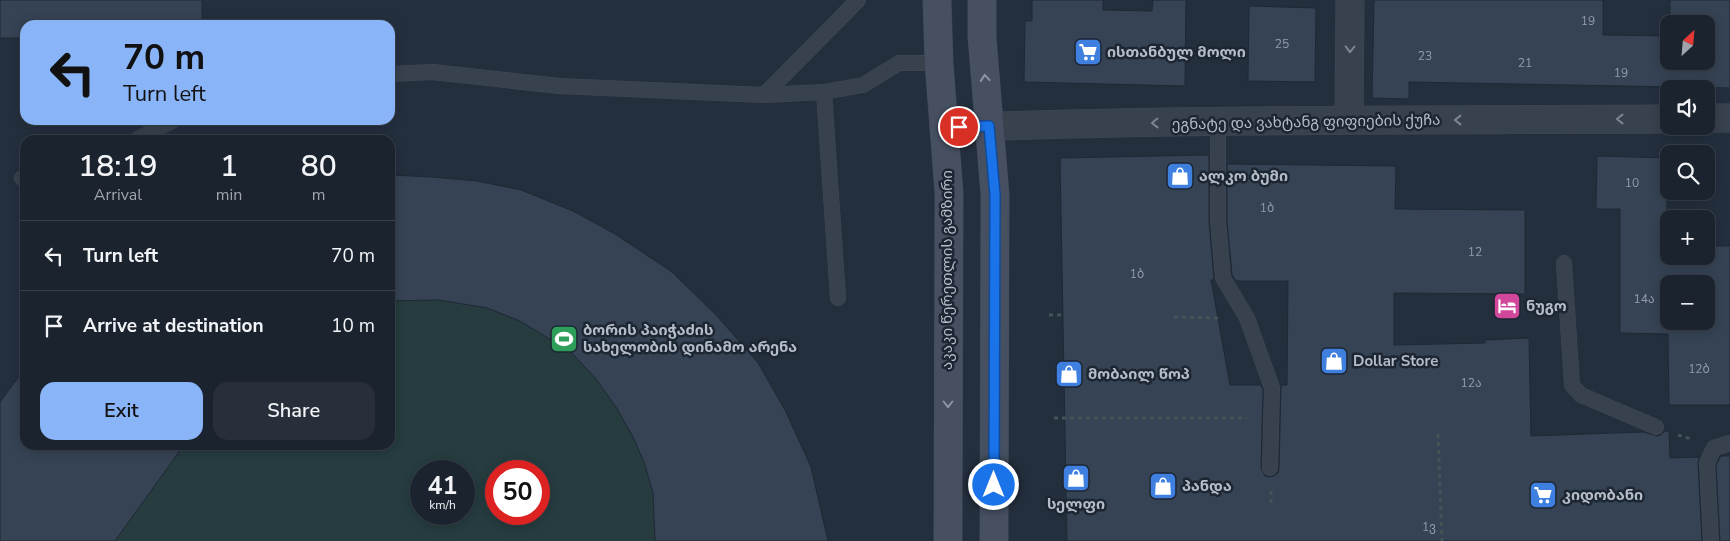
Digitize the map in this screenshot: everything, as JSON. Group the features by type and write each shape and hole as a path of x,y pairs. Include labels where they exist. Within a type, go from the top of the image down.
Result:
{"main road":[{"name":"აკაკი წერეთლის გამზირი","path":"937,0 939,63 949,194 948,541"},
{"path":"982,0 982,37 995,195 994,541"}],"street":[{"path":"1348,120 1350,0"},
{"name":"ეგნატე და ვახტანგ ფიფიების ქუჩა","path":"944,128 1348,120 1660,118"},
{"path":"1715,118 1730,118"}],"lane":[{"path":"764,95 858,0"},
{"path":"395,74 433,72 559,86 764,95 824,92 863,86 899,63 939,63"},
{"path":"824,92 838,298"},
{"path":"1218,123 1218,220 1223,278 1247,318 1272,388 1270,468"},
{"path":"146,135 164,125"},
{"path":"1564,263 1572,386 1581,395 1656,427"},
{"path":"1710,541 1707,463 1714,448 1730,443"}],"path":[{"path":"1049,316 1063,316"},
{"path":"1174,317 1247,318"},
{"path":"1054,418 1270,417"},
{"path":"1656,427 1714,448"},
{"path":"1437,537 1442,539 1438,434"}],"green space":[{"name":"ბორის პაიჭაძის სახელობის დინამო არენა","path":"395,175 477,181 672,272 717,316 758,363 785,410 811,467 828,541 0,541 0,402 20,375 20,450 395,450"}],"building":[{"path":"0,0 202,0 202,20 20,20 20,38 0,38"},
{"name":"ისთანბულ მოლი","path":"1032,0 1103,0 1103,10 1152,11 1153,0 1186,0 1185,86 1024,82 1025,21 1032,21"},
{"path":"1374,0 1603,0 1603,35 1660,36 1660,70 1715,70 1715,15 1670,15 1670,0 1730,0 1730,88 1715,88 1715,80 1660,80 1660,87 1409,82 1409,99 1372,98"},
{"path":"1249,6 1316,8 1315,82 1248,81"},
{"path":"1209,155 1209,221 1214,280 1211,280 1230,385 1261,385 1263,390 1261,468 1265,476 1274,476 1278,473 1279,468 1281,385 1287,385 1288,281 1236,281 1232,275 1227,220 1227,164 1396,166 1395,209 1525,210 1525,294 1394,293 1394,345 1485,343 1485,340 1529,338 1531,436 1643,432 1657,436 1665,431 1669,431 1670,458 1699,457 1702,541 1067,541 1060,158"},
{"path":"1597,156 1660,158 1660,200 1667,200 1667,210 1660,210 1660,265 1715,265 1715,246 1730,246 1730,405 1669,405 1668,334 1620,333 1620,209 1596,209"},
{"path":"395,175 477,181 521,190 573,211 615,234 672,272 717,316 758,363 785,410 811,467 828,541 655,541 653,493 645,465 634,439 616,407 596,379 571,352 520,321 487,308 439,300 395,301"},
{"path":"20,375 20,450 180,450 115,541 0,541 0,402"},
{"path":"1721,456 1730,456 1730,541 1720,541 1716,465"}],"place":[{"name":"ისთანბულ მოლი","path":"1088,52"},
{"name":"ალკო ბუმი","path":"1180,176"},
{"name":"ნუგო","path":"1507,306"},
{"name":"ბორის პაიჭაძის სახელობის დინამო არენა","path":"564,339"},
{"name":"Dollar Store","path":"1334,361"},
{"name":"მობაილ წოპ","path":"1069,374"},
{"name":"სელფი","path":"1076,478"},
{"name":"პანდა","path":"1163,486"},
{"name":"კიდობანი","path":"1543,495"}],"route":[{"path":"959,127 989,126 995,195 994,485"}]}
